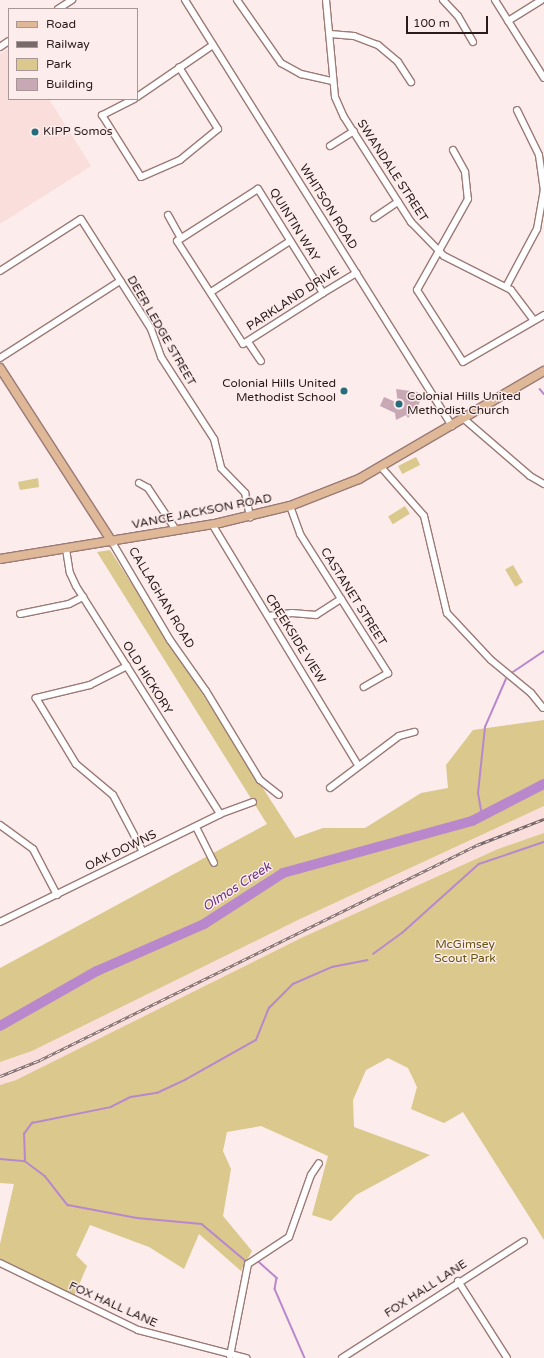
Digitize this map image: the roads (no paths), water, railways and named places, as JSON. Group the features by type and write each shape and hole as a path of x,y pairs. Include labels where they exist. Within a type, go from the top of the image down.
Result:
{"main road":[{"name":"CALLAGHAN ROAD","path":"0,368 112,542"},
{"name":"VANCE JACKSON ROAD","path":"0,560 112,542 250,517 290,506 381,467 544,371"}],"street":[{"path":"60,8 72,0"},
{"name":"WHITSON ROAD","path":"185,0 452,426"},
{"path":"237,0 281,62 301,74 332,81"},
{"name":"SWANDALE STREET","path":"326,0 330,34 332,81 339,107 398,202 422,236 440,252 506,287 523,303 534,320"},
{"path":"442,0 458,16 474,42"},
{"path":"495,0 544,78"},
{"path":"508,21 540,0"},
{"path":"330,34 354,36 378,44 398,62 412,82"},
{"path":"138,96 213,45"},
{"path":"132,100 102,115 141,177 180,160 218,130 179,67"},
{"path":"506,287 532,243 543,204 539,155 517,110"},
{"path":"330,146 354,131"},
{"path":"453,150 465,172 468,194 464,209 418,290 463,362 544,315"},
{"name":"QUINTIN WAY","path":"179,239 258,189 324,293"},
{"path":"374,218 398,202"},
{"path":"168,215 179,239 211,292 245,343 261,361"},
{"name":"DEER LEDGE STREET","path":"0,271 81,219 151,329 161,357 214,439 221,468 245,493 250,517"},
{"path":"211,292 290,241"},
{"name":"PARKLAND DRIVE","path":"245,343 356,273"},
{"path":"0,358 120,281"},
{"path":"464,419 530,476 544,484"},
{"path":"381,467 424,516 447,613 490,660 532,693 543,708"},
{"path":"139,484 151,492 176,530"},
{"name":"CASTANET STREET","path":"290,506 300,534 388,674 364,687"},
{"name":"CREEKSIDE VIEW","path":"212,524 358,765"},
{"name":"CALLAGHAN ROAD","path":"112,542 167,634 206,690 260,780 279,795"},
{"name":"OLD HICKORY","path":"66,549 70,573 83,597 220,814"},
{"path":"20,614 69,604 83,597"},
{"path":"268,616 292,613 316,615 341,599"},
{"path":"127,666 99,682 36,698 76,764 113,795 143,852"},
{"path":"330,788 358,765 399,736 414,732"},
{"name":"OAK DOWNS","path":"0,922 220,814 253,802"},
{"path":"0,825 33,849 57,894"},
{"path":"196,827 214,863"},
{"path":"230,1356 248,1264 289,1237 311,1175 319,1163"},
{"name":"FOX HALL LANE","path":"342,1358 458,1281 524,1241"},
{"name":"FOX HALL LANE","path":"0,1264 138,1330 230,1356 246,1358"},
{"path":"458,1281 507,1358"}],"waterway":[{"path":"540,389 544,394"},
{"path":"513,672 544,651"},
{"path":"482,816 478,793 485,727 506,679"},
{"name":"Olmos Creek","path":"0,1026 97,971 204,924 283,873 472,821 544,784"},
{"path":"373,954 402,933 479,864 544,842"},
{"path":"25,1161 24,1134 32,1123 111,1107 131,1097 157,1093 185,1080 256,1040 269,1008 293,984 332,967 367,960"},
{"path":"0,1159 25,1161 45,1176 68,1205 137,1218 202,1224 247,1262"},
{"path":"257,1260 277,1278 275,1289 305,1358"}],"railway":[{"path":"0,1076 40,1060 477,845 544,819"}],"place":[{"name":"KIPP Somos","path":"35,132"},
{"name":"Colonial Hills United Methodist School","path":"344,391"},
{"name":"Colonial Hills United Methodist Church","path":"399,404"}],"park label":[{"name":"McGimsey Scout Park","path":"465,952"}]}
